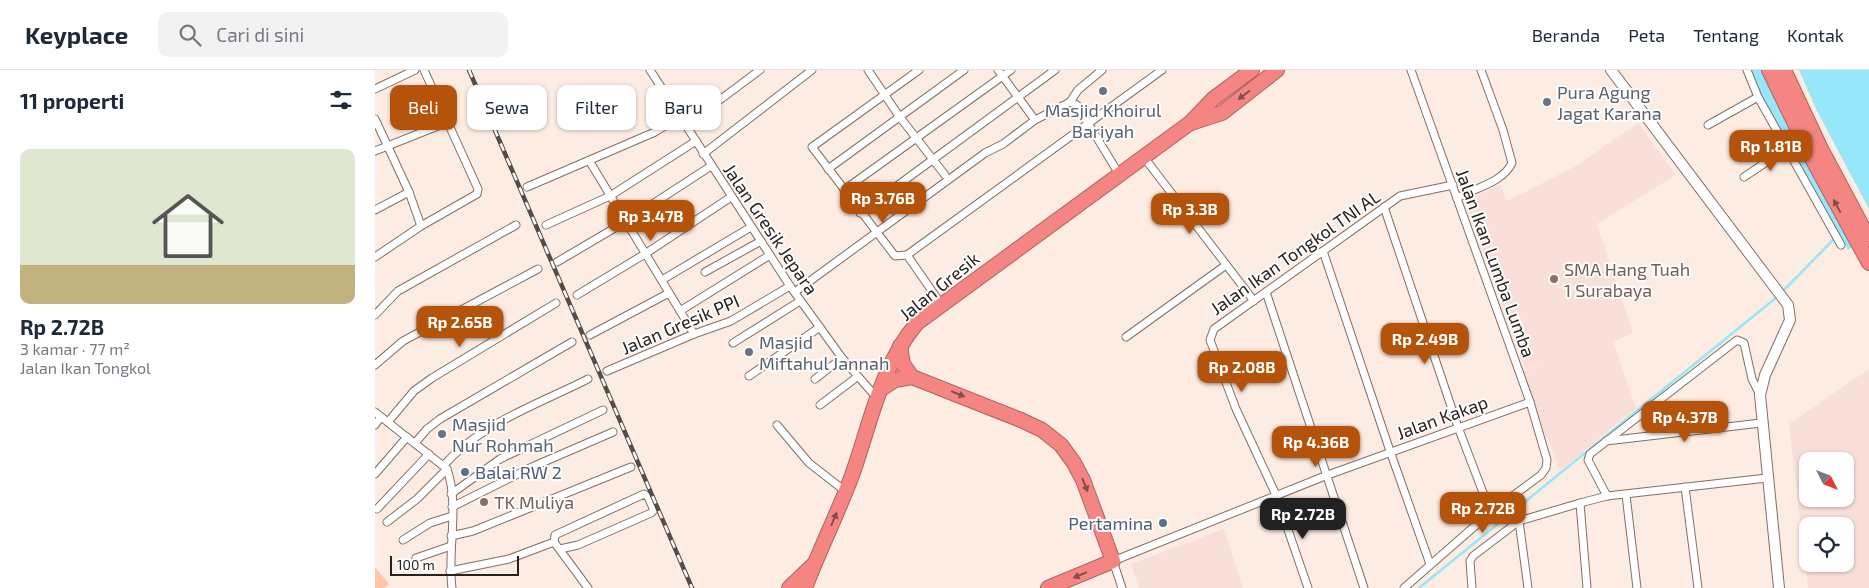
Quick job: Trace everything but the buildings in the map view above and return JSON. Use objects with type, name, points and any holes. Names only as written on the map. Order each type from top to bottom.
[{"type":"highway","name":"Jalan Gresik","points":[[805,588],[845,491],[879,394],[899,346],[917,324],[941,304],[1190,123],[1213,99],[1252,70]]},
{"type":"highway","name":"Jalan Gresik","points":[[1190,123],[1222,112],[1277,70]]},
{"type":"highway","points":[[1769,70],[1805,146],[1865,244]]},
{"type":"highway","points":[[1784,70],[1865,244],[1869,263]]},
{"type":"highway","points":[[899,346],[903,364],[912,377]]},
{"type":"highway","points":[[879,394],[895,380],[912,377],[1021,420],[1042,430],[1061,445],[1075,463],[1083,480],[1113,561],[1048,588]]},
{"type":"highway","points":[[789,588],[814,564]]},
{"type":"street","points":[[375,89],[415,70]]},
{"type":"street","points":[[425,70],[432,85]]},
{"type":"street","name":"Jalan Gresik Jepara","points":[[650,70],[660,85]]},
{"type":"street","points":[[721,99],[760,70]]},
{"type":"street","points":[[705,154],[812,70]]},
{"type":"street","points":[[868,70],[899,116],[945,175]]},
{"type":"street","points":[[919,70],[812,147],[860,213],[895,256],[907,255],[1162,70]]},
{"type":"street","points":[[828,169],[964,70]]},
{"type":"street","points":[[844,190],[918,138],[1000,73],[1011,70]]},
{"type":"street","points":[[860,213],[1055,70]]},
{"type":"street","points":[[795,292],[877,234],[985,153],[1003,144],[1035,120],[1070,102],[1078,90],[1102,70]]},
{"type":"street","name":"Jalan Ikan Lumba Lumba","points":[[1411,70],[1530,402],[1547,460],[1546,468],[1541,475],[1492,512]]},
{"type":"street","points":[[1457,198],[1475,188],[1499,180],[1512,163],[1503,130],[1481,70]]},
{"type":"street","points":[[1611,70],[1788,305],[1790,320],[1765,375],[1759,395]]},
{"type":"street","points":[[1747,70],[1758,97],[1786,149],[1839,240]]},
{"type":"street","points":[[1000,73],[1035,120]]},
{"type":"street","points":[[1708,125],[1758,97]]},
{"type":"street","points":[[1070,102],[1077,105],[1089,122],[1119,174]]},
{"type":"street","points":[[375,119],[409,192],[421,226]]},
{"type":"street","points":[[375,151],[388,144],[426,130]]},
{"type":"street","points":[[375,257],[421,226],[477,194],[478,189],[452,130]]},
{"type":"street","points":[[527,187],[590,162],[658,130]]},
{"type":"street","name":"Jalan Gresik Jepara","points":[[689,130],[731,197],[819,327],[857,377],[879,394]]},
{"type":"street","points":[[546,225],[610,196],[696,141]]},
{"type":"street","points":[[1744,177],[1786,149]]},
{"type":"street","points":[[1143,156],[1253,301]]},
{"type":"street","points":[[590,162],[694,334]]},
{"type":"street","points":[[557,262],[625,222],[711,166]]},
{"type":"street","name":"Jalan Ikan Tongkol TNI AL","points":[[1308,588],[1276,495],[1236,409],[1210,340],[1214,329],[1400,196],[1453,186]]},
{"type":"street","points":[[375,210],[409,192]]},
{"type":"street","points":[[577,295],[645,254],[731,197]]},
{"type":"street","points":[[1383,207],[1458,427],[1492,512]]},
{"type":"street","points":[[375,315],[398,291],[516,225]]},
{"type":"street","points":[[661,280],[751,227]]},
{"type":"street","points":[[705,272],[761,241]]},
{"type":"street","points":[[1323,251],[1390,451],[1431,564]]},
{"type":"street","points":[[680,311],[770,255]]},
{"type":"street","points":[[907,255],[941,304]]},
{"type":"street","points":[[1126,337],[1226,265]]},
{"type":"street","points":[[375,365],[403,342],[539,269]]},
{"type":"street","name":"Jalan Gresik PPI","points":[[607,371],[694,334],[731,321],[790,286]]},
{"type":"street","points":[[1266,292],[1325,476],[1364,588]]},
{"type":"street","points":[[589,335],[669,293]]},
{"type":"street","points":[[733,343],[801,301]]},
{"type":"street","points":[[388,422],[414,391],[432,378],[556,302]]},
{"type":"street","points":[[749,376],[819,327]]},
{"type":"street","points":[[1607,496],[1588,460],[1590,454],[1737,340],[1744,342],[1752,379],[1759,395],[1779,588]]},
{"type":"street","points":[[415,443],[427,429],[440,419],[572,342]]},
{"type":"street","points":[[815,378],[842,358]]},
{"type":"street","points":[[820,405],[857,377]]},
{"type":"street","points":[[387,522],[417,499],[446,467],[460,446],[487,430],[588,379]]},
{"type":"street","name":"Jalan Kakap","points":[[1113,561],[1390,451],[1530,402]]},
{"type":"street","points":[[451,494],[500,459],[603,410]]},
{"type":"street","points":[[375,425],[378,415],[446,467],[452,507],[451,588]]},
{"type":"street","points":[[1606,441],[1761,423]]},
{"type":"street","points":[[777,425],[809,464],[845,491]]},
{"type":"street","points":[[452,507],[532,467],[613,432]]},
{"type":"street","points":[[375,474],[407,436]]},
{"type":"street","points":[[377,508],[429,454]]},
{"type":"street","points":[[451,536],[473,531],[631,467]]},
{"type":"street","points":[[1472,588],[1470,561],[1473,556],[1518,521],[1607,496],[1767,478]]},
{"type":"street","points":[[1685,487],[1697,588]]},
{"type":"street","points":[[450,571],[509,559],[557,545],[578,545],[653,510],[648,497],[643,494],[555,535],[557,545],[588,588]]},
{"type":"street","points":[[1626,495],[1637,588]]},
{"type":"street","points":[[1580,503],[1587,588]]},
{"type":"street","points":[[1492,512],[1518,521]]},
{"type":"street","points":[[1404,588],[1492,512]]},
{"type":"street","points":[[403,540],[430,522],[452,516]]},
{"type":"street","points":[[1518,521],[1528,588]]},
{"type":"street","points":[[416,558],[451,546]]},
{"type":"street","points":[[1113,561],[1122,588]]},
{"type":"shaded area","name":"SMA Hang Tuah 1 Surabaya","points":[[1638,123],[1676,175],[1597,224],[1633,333],[1613,342],[1636,408],[1560,471],[1548,438],[1545,439],[1523,371],[1550,361],[1525,369],[1465,201],[1500,185],[1507,201],[1576,166]]},
{"type":"shaded area","points":[[1869,369],[1869,588],[1808,588],[1806,572],[1854,572],[1854,517],[1800,517],[1789,424]]},
{"type":"shaded area","points":[[1224,529],[1243,588],[1139,588],[1131,564]]},
{"type":"shaded area","points":[[375,567],[389,584],[384,588],[375,588]]},
{"type":"water","points":[[1750,70],[1869,70],[1869,234],[1848,250],[1761,100]]},
{"type":"pier","points":[[1764,70],[1799,70],[1817,111],[1869,209],[1869,237]]},
{"type":"waterway","points":[[1781,293],[1835,238]]},
{"type":"waterway","points":[[1419,588],[1777,297]]},
{"type":"railway","points":[[469,70],[692,588]]},
{"type":"place","name":"Masjid Khoirul Bariyah","points":[[1103,91]]},
{"type":"place","name":"Pura Agung Jagat Karana","points":[[1547,102]]},
{"type":"place","name":"SMA Hang Tuah 1 Surabaya","points":[[1554,279]]},
{"type":"place","name":"Masjid Miftahul Jannah","points":[[749,352]]},
{"type":"place","name":"Masjid Nur Rohmah","points":[[442,434]]},
{"type":"place","name":"Balai RW 2","points":[[465,472]]},
{"type":"place","name":"TK Muliya","points":[[484,502]]},
{"type":"place","name":"Pertamina","points":[[1163,523]]}]
